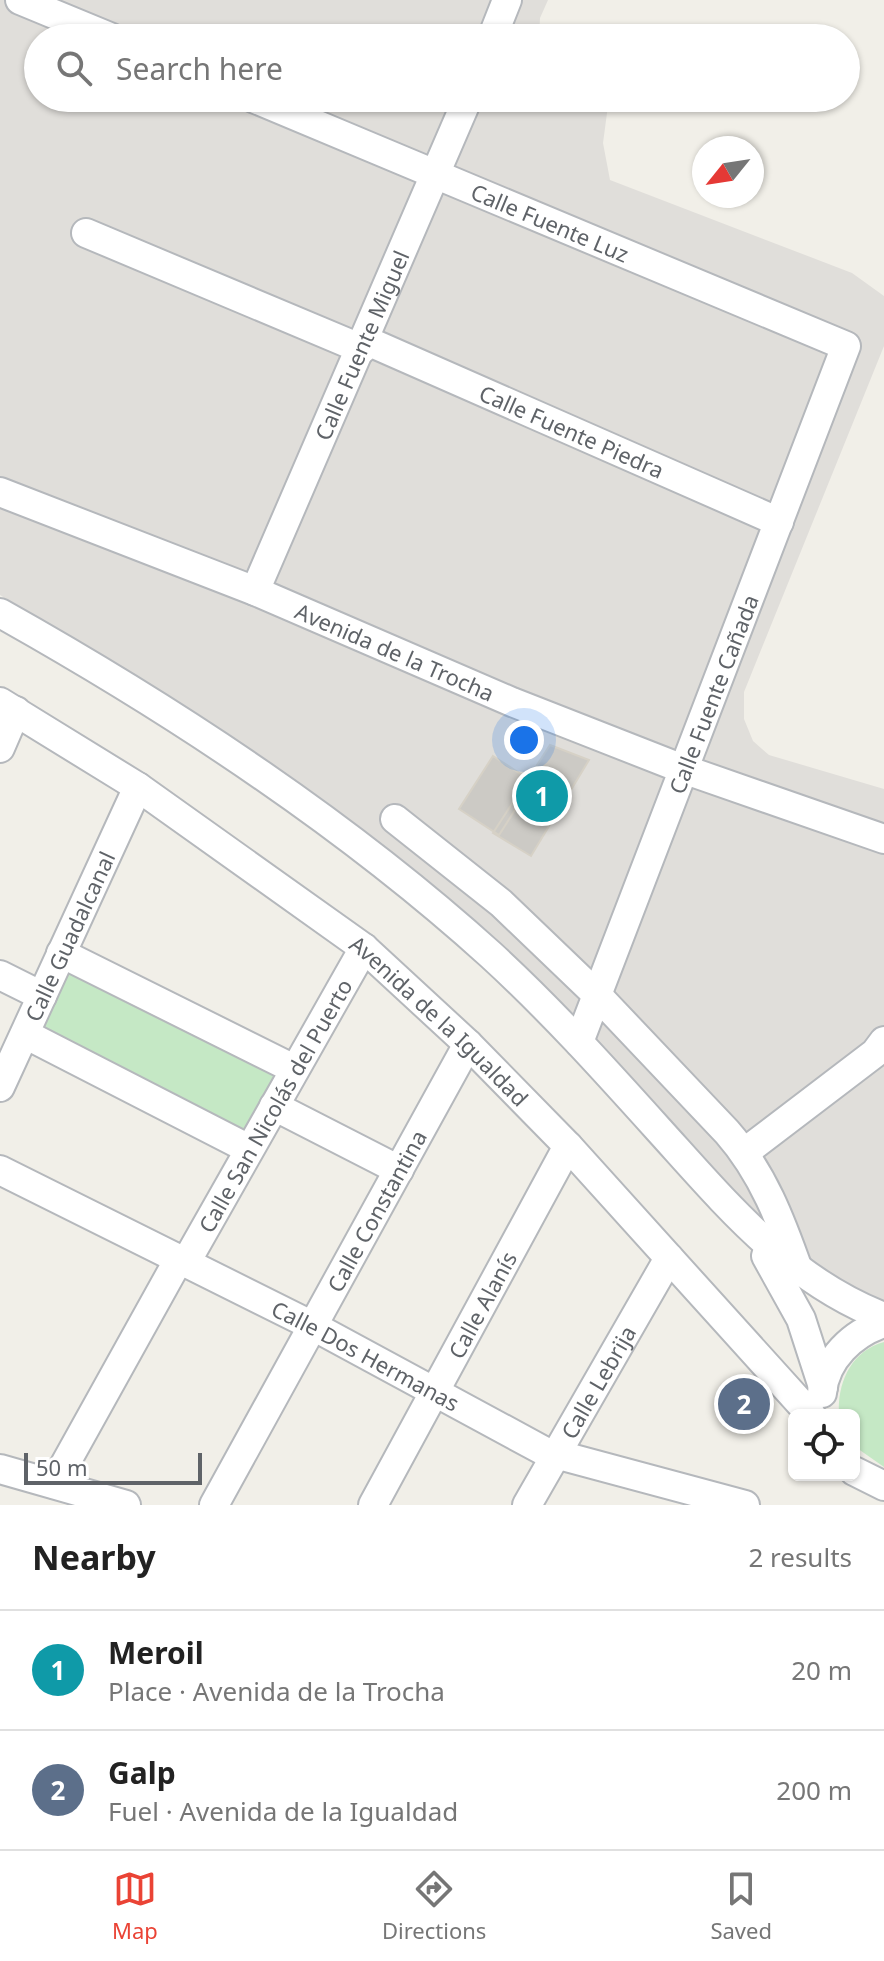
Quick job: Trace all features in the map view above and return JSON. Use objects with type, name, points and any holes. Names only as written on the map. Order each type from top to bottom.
[{"type":"street","points":[[20,0],[78,24]]},
{"type":"street","points":[[498,24],[507,0]]},
{"type":"street","name":"Calle Fuente Luz","points":[[286,112],[846,346]]},
{"type":"street","name":"Calle Fuente Miguel","points":[[255,591],[462,112]]},
{"type":"street","name":"Calle Fuente Piedra","points":[[86,233],[364,344],[779,522]]},
{"type":"street","name":"Calle Fuente Cañada","points":[[579,1042],[846,346]]},
{"type":"street","name":"Avenida de la Trocha","points":[[0,492],[255,591],[395,654],[683,769],[884,839]]},
{"type":"street","points":[[0,613],[241,761],[425,898],[502,965],[579,1042],[748,1229],[800,1273],[827,1291],[884,1320]]},
{"type":"street","points":[[0,748],[8,706]]},
{"type":"street","name":"Avenida de la Igualdad","points":[[8,706],[138,787],[364,948],[468,1044],[568,1146],[806,1409]]},
{"type":"street","name":"Calle Guadalcanal","points":[[0,1087],[138,787]]},
{"type":"street","points":[[395,819],[501,903],[597,995],[745,1152],[779,1216],[800,1273]]},
{"type":"street","points":[[425,898],[452,862]]},
{"type":"street","name":"Calle San Nicolás del Puerto","points":[[54,1484],[364,948]]},
{"type":"street","points":[[61,953],[294,1069]]},
{"type":"street","points":[[0,975],[42,996]]},
{"type":"street","points":[[25,1034],[249,1149]]},
{"type":"street","points":[[745,1152],[875,1053],[884,1041]]},
{"type":"street","name":"Calle Constantina","points":[[214,1505],[468,1044]]},
{"type":"street","points":[[274,1106],[399,1170]]},
{"type":"street","name":"Calle Alanís","points":[[373,1505],[568,1146]]},
{"type":"street","name":"Calle Dos Hermanas","points":[[0,1170],[313,1326],[554,1455],[745,1505]]},
{"type":"street","points":[[748,1229],[785,1285],[801,1319],[823,1387]]},
{"type":"street","name":"Calle Lebrija","points":[[527,1505],[669,1258]]},
{"type":"street","points":[[822,1409],[823,1387],[832,1363],[847,1343],[884,1320]]},
{"type":"street","points":[[0,1469],[126,1505]]},
{"type":"shaded area","points":[[0,0],[548,0],[540,24],[24,24],[24,112],[607,112],[603,143],[610,180],[852,273],[884,296],[884,346],[744,692],[744,719],[753,741],[769,755],[884,789],[884,1303],[869,1300],[800,1258],[483,929],[368,833],[166,699],[0,595]]},
{"type":"green space","points":[[66,963],[282,1073],[246,1139],[34,1030]]},
{"type":"green space","points":[[884,1342],[884,1467],[860,1450],[860,1409],[839,1409],[848,1370],[873,1346]]},
{"type":"building","points":[[550,745],[589,760],[531,856],[493,833]]},
{"type":"building","points":[[493,756],[533,782],[499,835],[459,809]]},
{"type":"place","name":"Meroil","points":[[542,796]]},
{"type":"place","name":"Galp","points":[[744,1404]]}]
